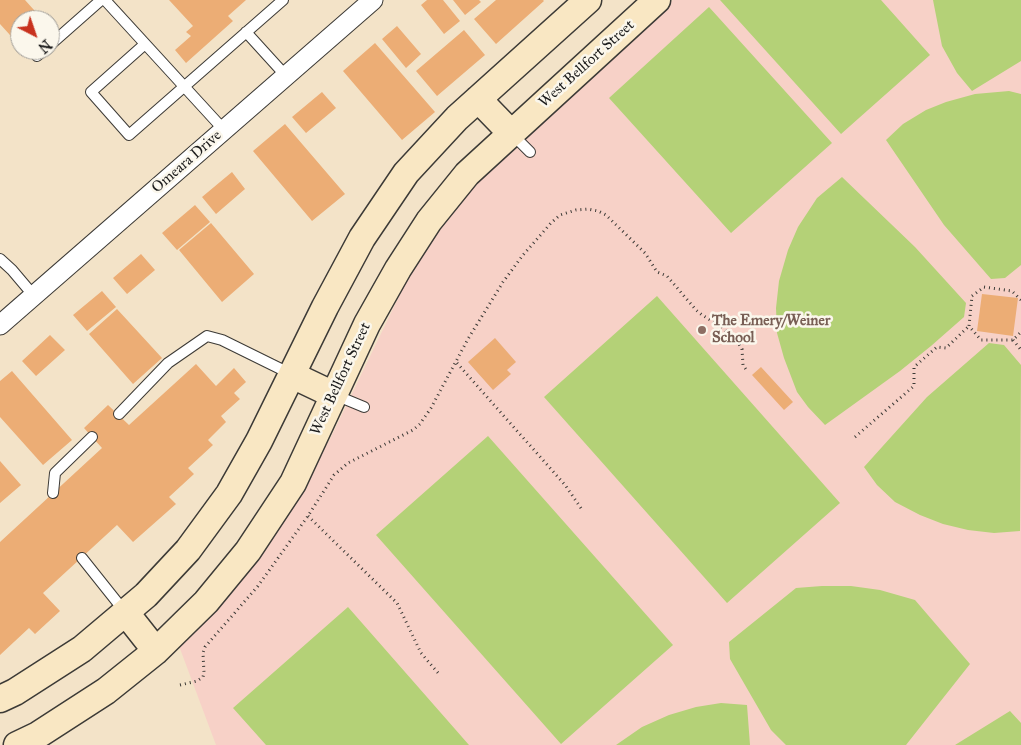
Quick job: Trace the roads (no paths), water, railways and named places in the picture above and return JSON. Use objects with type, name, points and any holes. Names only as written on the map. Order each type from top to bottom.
[{"type":"main road","points":[[0,700],[82,649],[146,595],[188,550],[229,494],[260,442],[325,307],[362,238],[406,173],[478,98],[588,0]]},
{"type":"main road","name":"West Bellfort Street","points":[[17,745],[38,735],[106,690],[156,651],[206,602],[248,551],[293,483],[371,316],[429,221],[467,174],[657,0]]},
{"type":"main road","points":[[478,98],[511,133]]},
{"type":"main road","points":[[292,375],[334,395]]},
{"type":"main road","points":[[126,613],[156,651]]},
{"type":"street","name":"Omeara Drive","points":[[1,322],[34,296],[374,0]]},
{"type":"lane","points":[[60,36],[101,0]]},
{"type":"lane","points":[[105,0],[224,130]]},
{"type":"lane","points":[[146,44],[90,92],[129,135],[283,0]]},
{"type":"lane","points":[[246,32],[286,76]]},
{"type":"lane","points":[[511,133],[530,152]]},
{"type":"lane","points":[[0,259],[34,296]]},
{"type":"lane","points":[[119,414],[168,364],[207,336],[222,340],[292,375]]},
{"type":"lane","points":[[334,395],[364,407]]},
{"type":"lane","points":[[54,493],[55,473],[92,437]]},
{"type":"lane","points":[[82,558],[126,613]]},
{"type":"place","name":"The Emery/Weiner School","points":[[702,330]]}]
